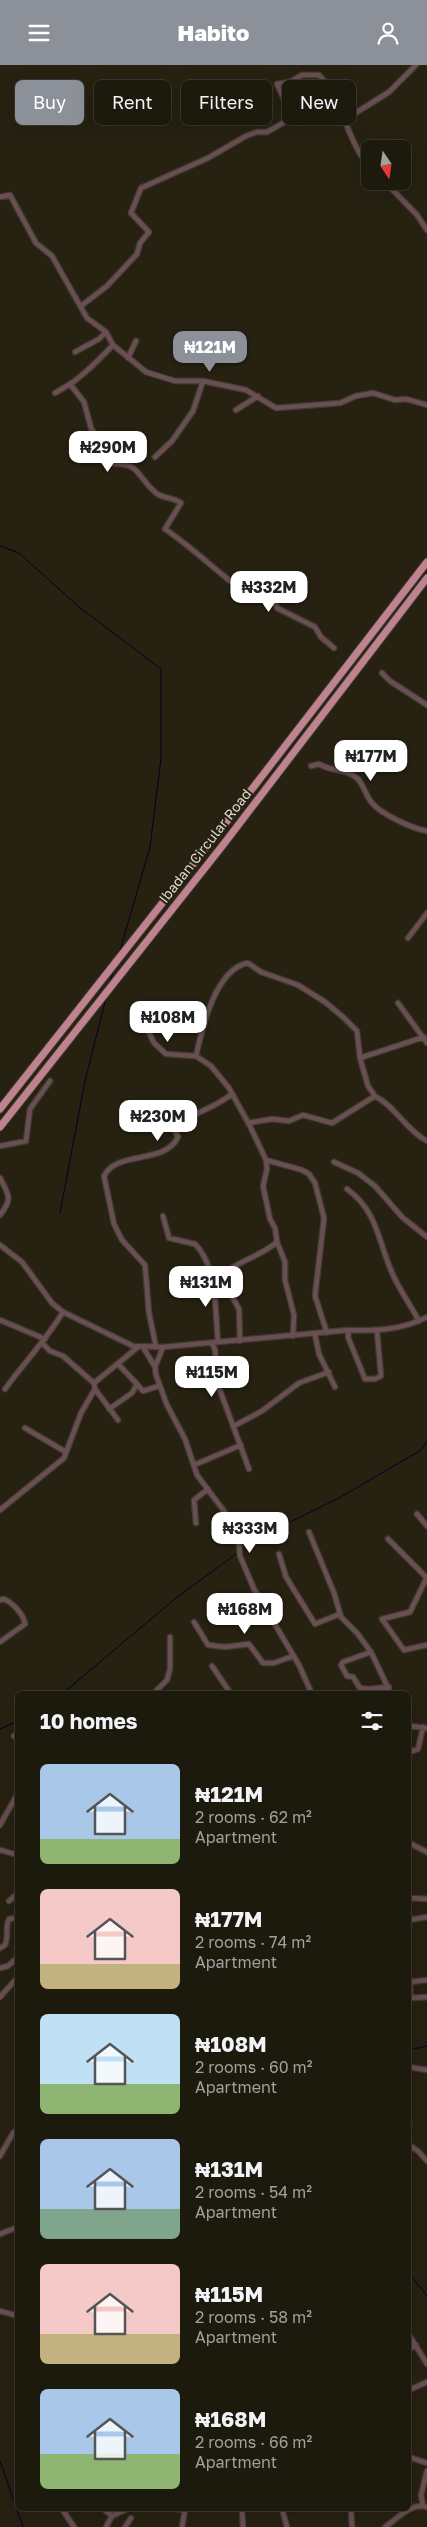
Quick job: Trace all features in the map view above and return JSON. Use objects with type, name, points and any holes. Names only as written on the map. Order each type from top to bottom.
[{"type":"highway","name":"Ibadan Circular Road","points":[[0,1109],[242,802],[427,562]]},
{"type":"highway","name":"Ibadan Circular Road","points":[[0,1127],[223,845],[427,578]]},
{"type":"street","points":[[356,113],[390,92],[416,65]]},
{"type":"street","points":[[293,80],[302,75],[319,75],[324,80]]},
{"type":"street","points":[[282,83],[277,84],[282,95]]},
{"type":"street","points":[[81,306],[108,286],[137,254],[140,243],[149,232],[131,213],[141,188],[208,158],[246,136],[257,132],[267,132],[282,124]]},
{"type":"street","points":[[348,125],[358,154],[361,157]]},
{"type":"street","points":[[393,190],[417,215],[427,230]]},
{"type":"street","points":[[0,197],[10,195],[36,243],[52,256],[87,318],[106,332],[113,345],[146,372],[176,381],[203,381],[246,390],[276,409],[340,403],[356,396],[374,393],[427,405]]},
{"type":"street","points":[[75,352],[98,339],[106,332]]},
{"type":"street","points":[[128,358],[136,341]]},
{"type":"street","points":[[55,393],[88,371],[92,364],[113,345]]},
{"type":"street","points":[[155,457],[172,441],[193,411],[203,381]]},
{"type":"street","points":[[70,384],[84,402],[91,428],[102,444],[106,463],[127,463],[137,469],[157,494],[181,503],[165,529],[200,554],[217,572],[243,591],[256,586],[272,591],[277,608],[315,627],[321,637],[334,649]]},
{"type":"street","points":[[236,410],[258,396]]},
{"type":"street","points":[[382,673],[390,681],[427,705]]},
{"type":"street","points":[[311,765],[319,764],[327,769],[343,769],[358,780],[372,804],[398,820],[427,831]]},
{"type":"street","points":[[408,938],[427,913]]},
{"type":"street","points":[[196,1056],[207,1009],[225,980],[242,965],[248,963],[261,972],[298,985],[325,1002],[343,1017],[356,1031],[360,1058],[368,1086],[375,1096],[392,1108],[409,1127],[427,1141]]},
{"type":"street","points":[[398,1003],[427,1043]]},
{"type":"street","points":[[145,1023],[154,1043],[166,1054],[196,1056],[212,1066],[232,1094],[266,1160],[267,1169],[262,1186],[270,1219],[275,1228],[276,1242],[285,1262],[285,1279],[294,1315],[293,1336]]},
{"type":"street","points":[[360,1058],[424,1037]]},
{"type":"street","points":[[0,1146],[26,1141],[30,1109],[50,1081]]},
{"type":"street","points":[[156,1347],[149,1313],[145,1265],[122,1240],[114,1224],[104,1176],[112,1167],[162,1151],[176,1142],[178,1137],[174,1128],[176,1124],[191,1115],[220,1104],[232,1094]]},
{"type":"street","points":[[248,1123],[272,1119],[289,1121],[304,1115],[332,1123],[375,1096]]},
{"type":"street","points":[[266,1160],[302,1170],[309,1174],[315,1183],[324,1218],[316,1296],[328,1333]]},
{"type":"street","points":[[334,1162],[358,1173],[375,1186],[402,1217],[427,1237]]},
{"type":"street","points":[[0,1178],[9,1199],[8,1205],[0,1215]]},
{"type":"street","points":[[347,1189],[360,1198],[371,1214],[395,1278],[419,1321]]},
{"type":"street","points":[[163,1216],[169,1238],[196,1243],[205,1257],[215,1289],[218,1343]]},
{"type":"street","points":[[240,1341],[239,1309],[225,1284],[224,1273],[257,1253],[269,1250],[276,1242]]},
{"type":"street","points":[[0,1245],[22,1262],[52,1303],[63,1313],[140,1347],[218,1343],[315,1335],[349,1330],[377,1331],[419,1321],[427,1317]]},
{"type":"street","points":[[5,1389],[44,1341],[63,1313]]},
{"type":"street","points":[[0,1320],[44,1341],[50,1351],[63,1356],[94,1383],[95,1389],[118,1420]]},
{"type":"street","points":[[349,1330],[348,1337],[365,1379],[370,1380],[381,1376],[377,1331]]},
{"type":"street","points":[[315,1335],[319,1354],[329,1372],[334,1387]]},
{"type":"street","points":[[212,1343],[215,1351],[218,1385],[249,1469]]},
{"type":"street","points":[[94,1383],[140,1347]]},
{"type":"street","points":[[140,1347],[155,1367],[159,1386],[182,1433],[197,1475],[230,1519],[239,1544],[240,1555],[254,1589],[293,1656],[309,1691]]},
{"type":"street","points":[[155,1367],[163,1347]]},
{"type":"street","points":[[118,1364],[143,1391],[159,1386]]},
{"type":"street","points":[[234,1426],[262,1411],[299,1383],[329,1372]]},
{"type":"street","points":[[109,1409],[132,1393],[137,1383]]},
{"type":"street","points":[[0,1509],[64,1457],[81,1413],[95,1389]]},
{"type":"street","points":[[25,1427],[66,1452]]},
{"type":"street","points":[[194,1465],[241,1445]]},
{"type":"street","points":[[196,1523],[193,1507],[194,1501],[208,1489]]},
{"type":"street","points":[[0,1502],[5,1506]]},
{"type":"street","points":[[417,1514],[427,1525]]},
{"type":"street","points":[[309,1532],[334,1593],[340,1614],[371,1652],[390,1691]]},
{"type":"street","points":[[388,1539],[426,1577],[410,1612],[382,1619],[404,1650],[427,1645]]},
{"type":"street","points":[[279,1553],[286,1577],[315,1624],[340,1614]]},
{"type":"street","points":[[0,1600],[4,1599],[10,1602],[21,1614],[25,1624],[0,1642]]},
{"type":"street","points":[[194,1622],[208,1645],[226,1647],[249,1644],[263,1663],[268,1664],[293,1656]]},
{"type":"street","points":[[156,1691],[167,1680],[170,1669],[170,1637]]},
{"type":"street","points":[[367,1691],[360,1688],[353,1677],[347,1675],[341,1665],[343,1662],[371,1652]]},
{"type":"street","points":[[212,1666],[229,1691]]},
{"type":"street","points":[[373,1691],[389,1687]]},
{"type":"street","points":[[411,1727],[425,1728],[418,1749],[411,1751]]},
{"type":"street","points":[[0,1825],[15,1798]]},
{"type":"street","points":[[411,1844],[427,1852]]},
{"type":"street","points":[[0,1850],[15,1854]]},
{"type":"street","points":[[9,1901],[15,1896]]},
{"type":"street","points":[[411,1898],[427,1899]]},
{"type":"street","points":[[411,1920],[427,1917]]},
{"type":"street","points":[[0,1948],[6,1945],[8,1939],[7,1924],[10,1919],[15,1918]]},
{"type":"street","points":[[0,1968],[8,1966],[15,1960]]},
{"type":"street","points":[[0,1997],[15,1980]]},
{"type":"street","points":[[411,1982],[427,1980]]},
{"type":"street","points":[[411,1998],[427,1997]]},
{"type":"street","points":[[411,2067],[427,2070]]},
{"type":"street","points":[[0,2156],[15,2132]]},
{"type":"street","points":[[411,2146],[427,2161]]},
{"type":"street","points":[[421,2154],[427,2149]]},
{"type":"street","points":[[0,2234],[15,2228]]},
{"type":"street","points":[[0,2311],[15,2315]]},
{"type":"street","points":[[411,2338],[427,2364]]},
{"type":"street","points":[[411,2348],[416,2345]]},
{"type":"street","points":[[411,2389],[427,2382]]},
{"type":"street","points":[[411,2458],[427,2463]]},
{"type":"street","points":[[411,2509],[425,2506],[421,2495],[427,2471]]},
{"type":"street","points":[[63,2511],[74,2527]]},
{"type":"street","points":[[106,2511],[112,2516]]},
{"type":"street","points":[[106,2527],[112,2516],[123,2511]]},
{"type":"street","points":[[182,2527],[185,2511]]},
{"type":"street","points":[[242,2511],[243,2527]]},
{"type":"street","points":[[283,2511],[287,2527]]},
{"type":"street","points":[[351,2511],[352,2527]]},
{"type":"street","points":[[400,2511],[403,2514]]},
{"type":"street","points":[[385,2527],[407,2511]]},
{"type":"street","points":[[125,2527],[131,2518]]},
{"type":"waterway","points":[[0,546],[19,553],[79,607],[161,669],[161,758],[150,847],[119,954]]},
{"type":"waterway","points":[[110,982],[114,969]]},
{"type":"waterway","points":[[60,1213],[85,1081],[106,998]]},
{"type":"waterway","points":[[242,1550],[258,1538],[339,1498],[421,1450],[427,1441]]},
{"type":"waterway","points":[[66,1691],[176,1598],[239,1552]]},
{"type":"waterway","points":[[0,1729],[15,1722]]},
{"type":"waterway","points":[[411,2050],[427,2046]]},
{"type":"waterway","points":[[411,2276],[427,2296]]},
{"type":"waterway","points":[[0,2461],[15,2504]]},
{"type":"waterway","points":[[17,2511],[23,2527]]}]
